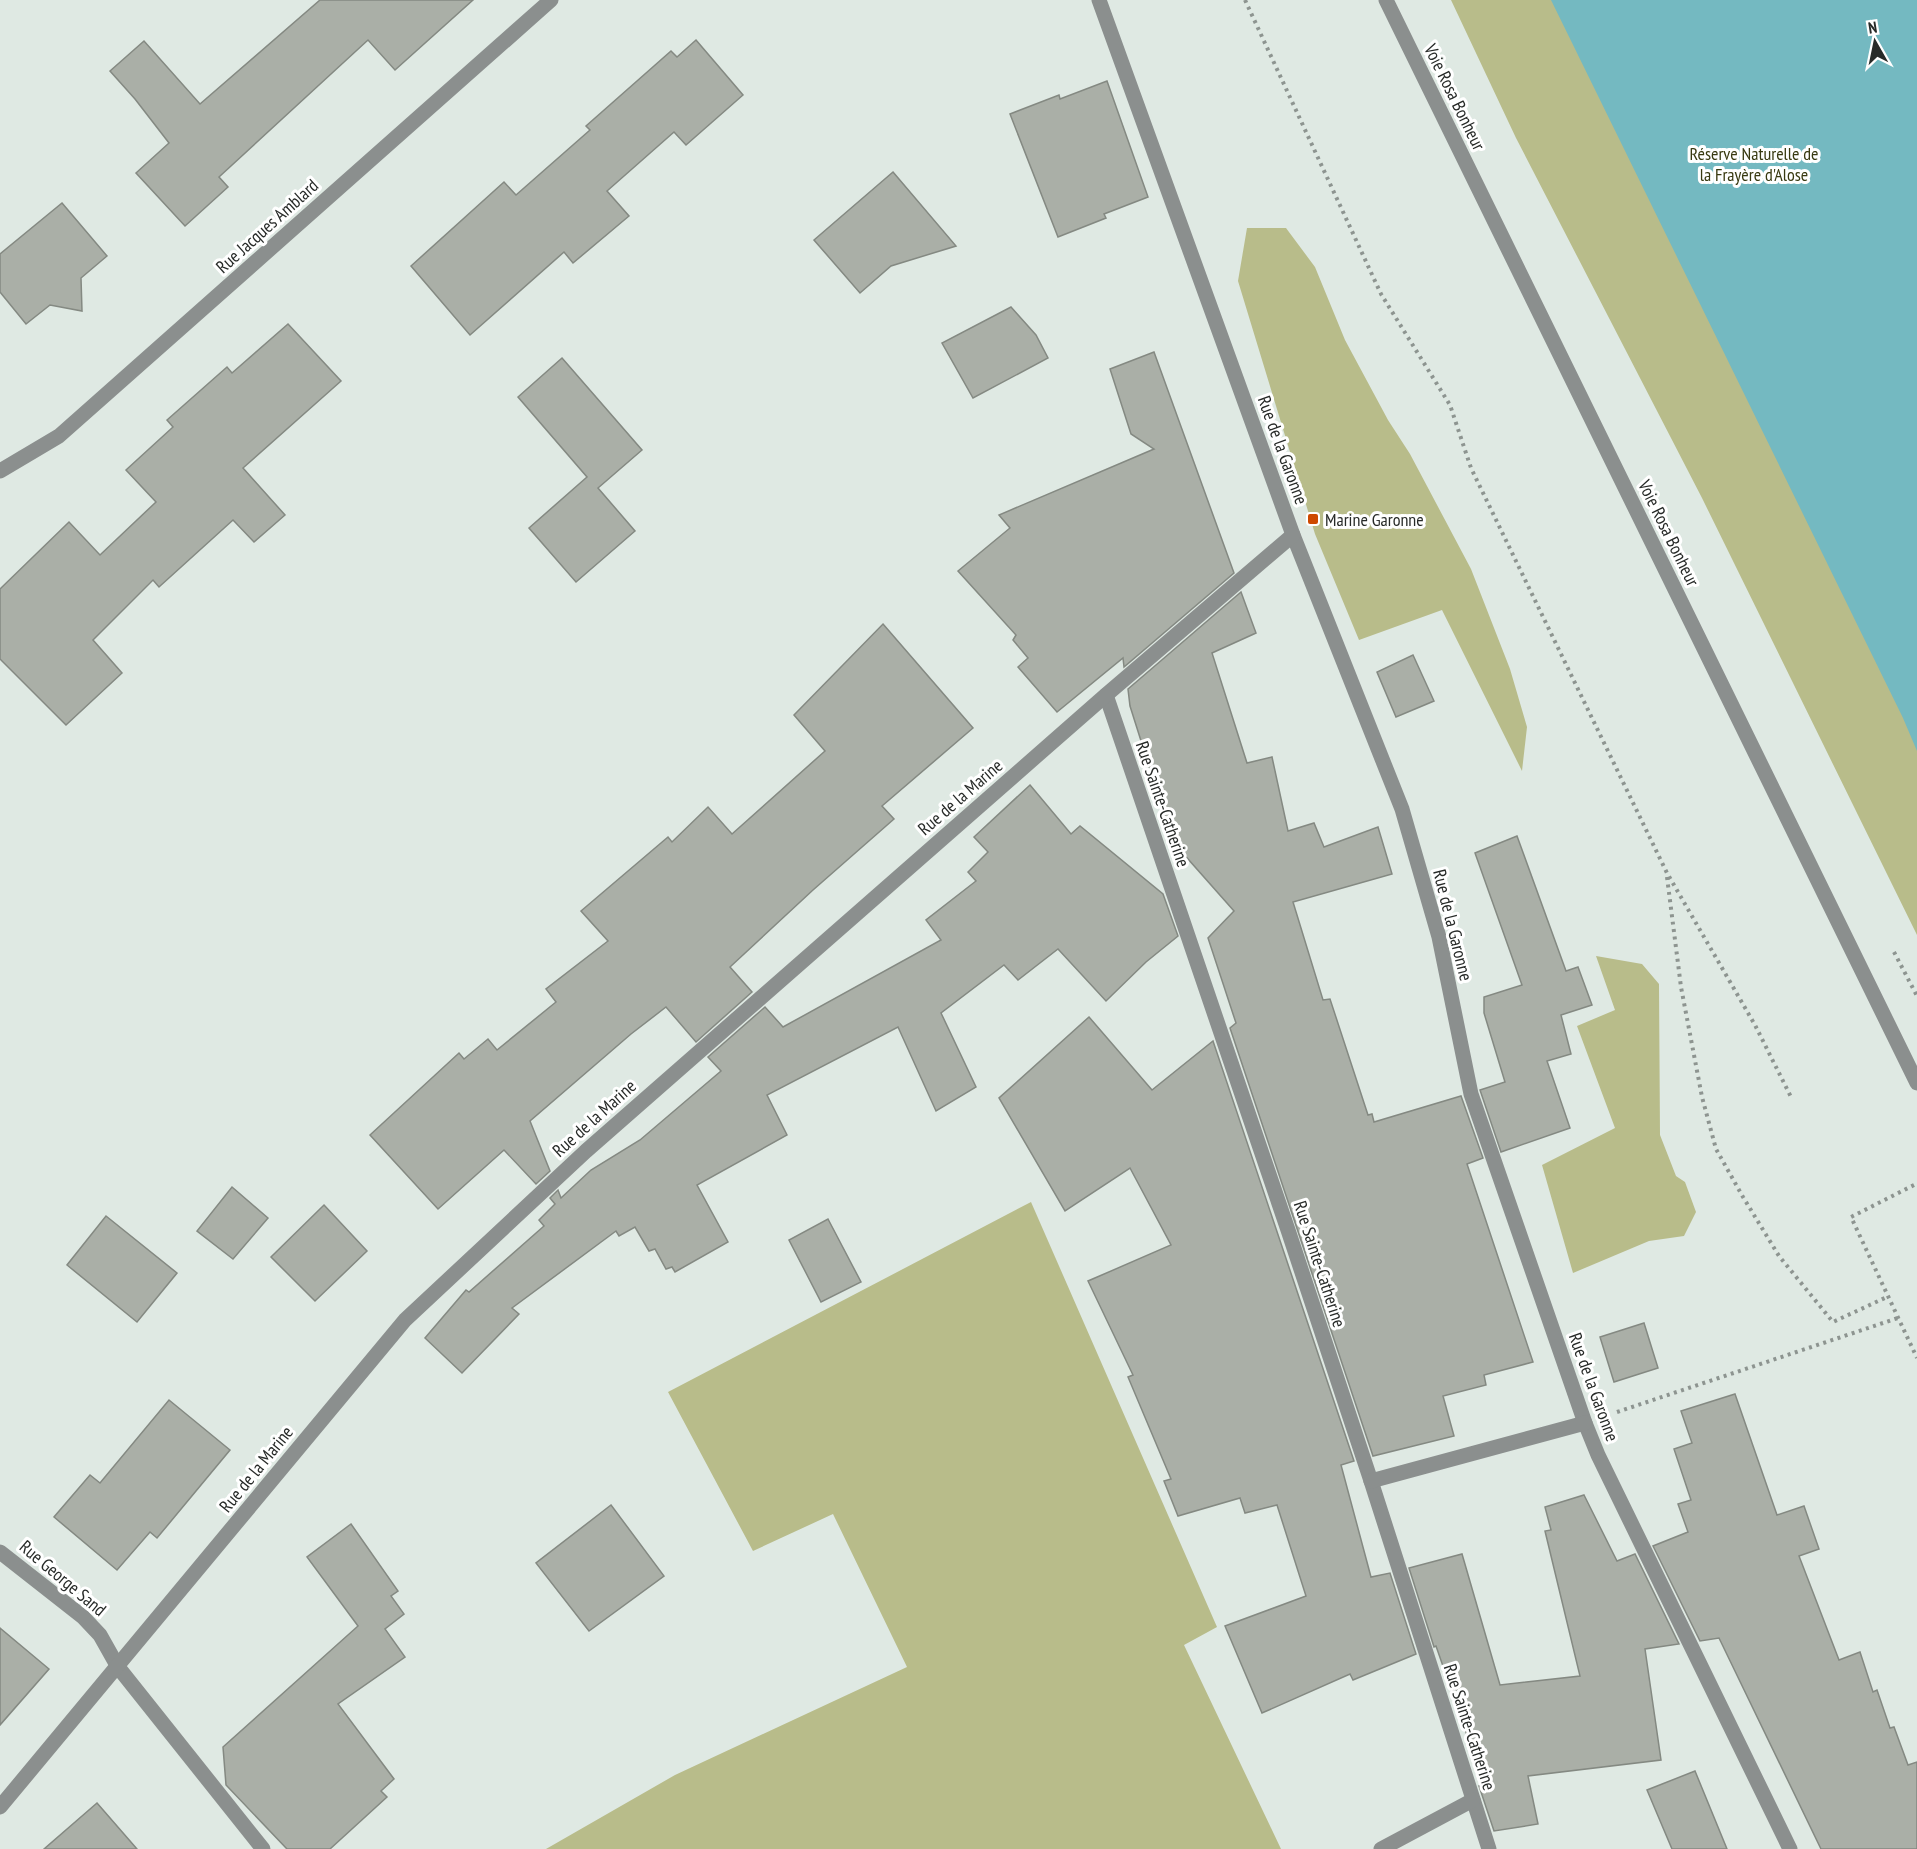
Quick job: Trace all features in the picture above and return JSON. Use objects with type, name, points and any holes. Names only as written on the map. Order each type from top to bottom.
[{"type":"street","name":"Rue Jacques Amblard","points":[[0,471],[59,436],[551,0]]},
{"type":"street","name":"Rue de la Garonne","points":[[1100,0],[1293,535],[1402,809],[1439,937],[1471,1094],[1585,1423],[1603,1466],[1790,1849]]},
{"type":"street","name":"Voie Rosa Bonheur","points":[[1386,0],[1917,1083]]},
{"type":"street","name":"Rue de la Marine","points":[[0,1807],[405,1320],[586,1151],[1106,695],[1293,535]]},
{"type":"street","name":"Rue Sainte-Catherine","points":[[1106,695],[1288,1230],[1489,1849]]},
{"type":"street","points":[[1371,1481],[1585,1423]]},
{"type":"street","name":"Rue George Sand","points":[[0,1552],[83,1617],[100,1635],[118,1667],[263,1849]]},
{"type":"street","points":[[1382,1849],[1473,1800]]},
{"type":"path","points":[[1245,0],[1381,294],[1450,405],[1471,468],[1667,873],[1755,1025],[1792,1099]]},
{"type":"path","points":[[1667,873],[1681,987],[1702,1097],[1716,1149],[1779,1256],[1833,1322],[1887,1297]]},
{"type":"path","points":[[1914,1185],[1851,1217],[1917,1358]]},
{"type":"path","points":[[1585,1423],[1898,1318]]},
{"type":"green space","name":"Réserve Naturelle de la Frayère d'Alose","points":[[1451,0],[1917,0],[1917,935],[1702,498],[1516,138]]},
{"type":"green space","points":[[1247,228],[1286,228],[1315,267],[1345,340],[1388,420],[1410,454],[1471,569],[1510,669],[1527,727],[1522,771],[1442,610],[1359,640],[1315,534],[1238,281]]},
{"type":"green space","points":[[1596,956],[1642,964],[1659,984],[1660,1135],[1676,1176],[1685,1182],[1696,1212],[1684,1236],[1649,1241],[1573,1273],[1542,1165],[1615,1128],[1577,1026],[1615,1010]]},
{"type":"green space","points":[[1031,1202],[1217,1627],[1184,1645],[1281,1849],[546,1849],[675,1775],[907,1667],[833,1514],[753,1551],[668,1392]]},
{"type":"water","name":"Réserve Naturelle de la Frayère d'Alose","points":[[1551,0],[1917,0],[1917,751],[1903,718]]},
{"type":"building","points":[[320,0],[473,0],[395,70],[368,40],[219,177],[228,187],[185,226],[136,173],[169,143],[110,71],[144,41],[200,104]]},
{"type":"building","points":[[696,40],[743,95],[686,145],[674,132],[607,191],[629,216],[573,263],[564,252],[470,335],[411,266],[504,182],[516,195],[590,130],[586,126],[671,51],[677,57]]},
{"type":"building","points":[[1107,81],[1148,197],[1104,214],[1106,218],[1058,237],[1010,114],[1059,95],[1060,99]]},
{"type":"building","points":[[893,172],[956,246],[891,266],[860,293],[814,240]]},
{"type":"building","points":[[62,203],[107,256],[81,278],[82,311],[50,305],[26,324],[0,292],[0,254]]},
{"type":"building","points":[[1011,307],[1036,335],[1048,358],[973,398],[942,343]]},
{"type":"building","points":[[288,324],[341,381],[243,468],[285,515],[254,542],[233,520],[159,587],[153,580],[93,640],[122,673],[66,725],[0,659],[0,589],[69,522],[100,555],[156,502],[126,470],[173,427],[167,420],[227,367],[232,373]]},
{"type":"building","points":[[1154,352],[1234,573],[1124,667],[1123,658],[1057,712],[1018,667],[1028,658],[1013,640],[1016,635],[958,571],[1010,528],[999,515],[1154,449],[1131,434],[1110,369]]},
{"type":"building","points":[[562,358],[642,450],[598,488],[635,531],[576,582],[529,528],[587,477],[518,397]]},
{"type":"building","points":[[1241,592],[1256,633],[1212,653],[1247,763],[1272,757],[1288,831],[1314,823],[1324,847],[1378,827],[1392,874],[1293,902],[1323,1000],[1330,999],[1368,1115],[1372,1114],[1374,1122],[1461,1096],[1483,1158],[1467,1164],[1533,1362],[1484,1375],[1486,1385],[1443,1396],[1454,1436],[1373,1456],[1230,1028],[1236,1023],[1208,938],[1234,911],[1173,842],[1130,706],[1128,689]]},
{"type":"building","points":[[883,624],[973,728],[882,806],[894,819],[730,967],[752,992],[696,1042],[666,1007],[530,1121],[550,1171],[536,1184],[504,1150],[438,1209],[370,1135],[459,1053],[464,1059],[488,1039],[497,1050],[556,1002],[546,989],[608,941],[581,911],[668,837],[672,842],[708,807],[732,834],[825,751],[794,715]]},
{"type":"building","points":[[1413,655],[1434,701],[1396,717],[1377,672]]},
{"type":"building","points":[[1030,785],[1071,834],[1080,826],[1163,894],[1178,936],[1146,962],[1106,1001],[1058,949],[1018,980],[1004,965],[941,1013],[976,1087],[936,1111],[898,1027],[767,1095],[787,1135],[697,1185],[728,1242],[675,1272],[672,1267],[666,1269],[655,1249],[649,1251],[635,1227],[619,1236],[616,1231],[512,1308],[519,1314],[462,1373],[425,1338],[466,1290],[469,1292],[544,1226],[539,1220],[555,1204],[550,1198],[558,1190],[561,1198],[591,1170],[640,1140],[721,1071],[708,1057],[765,1007],[783,1027],[941,940],[926,920],[976,881],[968,872],[988,852],[974,837]]},
{"type":"building","points":[[1517,836],[1566,971],[1578,967],[1592,1005],[1561,1015],[1571,1054],[1547,1061],[1570,1128],[1501,1152],[1480,1090],[1505,1082],[1484,1013],[1484,997],[1522,985],[1475,853]]},
{"type":"building","points":[[1089,1017],[1152,1090],[1213,1041],[1354,1461],[1341,1465],[1371,1577],[1390,1573],[1416,1654],[1353,1680],[1350,1674],[1262,1713],[1225,1626],[1306,1596],[1277,1505],[1245,1513],[1240,1498],[1178,1516],[1164,1481],[1171,1479],[1128,1377],[1133,1375],[1088,1281],[1171,1245],[1130,1168],[1065,1211],[999,1098]]},
{"type":"building","points":[[232,1187],[268,1218],[233,1259],[197,1231]]},
{"type":"building","points":[[324,1205],[367,1251],[315,1301],[271,1257]]},
{"type":"building","points":[[106,1216],[177,1273],[137,1322],[67,1265]]},
{"type":"building","points":[[828,1219],[861,1282],[821,1302],[789,1240]]},
{"type":"building","points":[[1644,1323],[1658,1368],[1614,1382],[1600,1337]]},
{"type":"building","points":[[1735,1394],[1777,1515],[1804,1506],[1819,1549],[1799,1556],[1839,1660],[1860,1652],[1873,1692],[1877,1690],[1890,1728],[1894,1727],[1908,1765],[1917,1762],[1917,1849],[1821,1849],[1719,1638],[1700,1641],[1653,1546],[1688,1532],[1678,1504],[1691,1500],[1674,1449],[1692,1443],[1681,1411]]},
{"type":"building","points":[[169,1400],[230,1450],[157,1538],[150,1532],[117,1570],[54,1517],[90,1475],[100,1483]]},
{"type":"building","points":[[1584,1495],[1617,1561],[1635,1554],[1679,1644],[1645,1649],[1661,1760],[1528,1776],[1538,1824],[1494,1831],[1479,1786],[1484,1784],[1436,1646],[1434,1647],[1409,1568],[1462,1554],[1500,1685],[1580,1676],[1545,1531],[1551,1530],[1545,1507]]},
{"type":"building","points":[[611,1505],[664,1576],[589,1631],[536,1563]]},
{"type":"building","points":[[351,1524],[398,1591],[391,1596],[404,1614],[385,1629],[405,1657],[338,1704],[394,1779],[381,1791],[387,1797],[330,1849],[287,1849],[226,1785],[223,1747],[358,1626],[307,1557]]},
{"type":"building","points":[[0,1628],[49,1669],[0,1725]]},
{"type":"building","points":[[1695,1771],[1727,1849],[1672,1849],[1647,1790]]},
{"type":"building","points":[[97,1803],[137,1849],[44,1849]]},
{"type":"place","name":"Marine Garonne","points":[[1313,519]]}]
